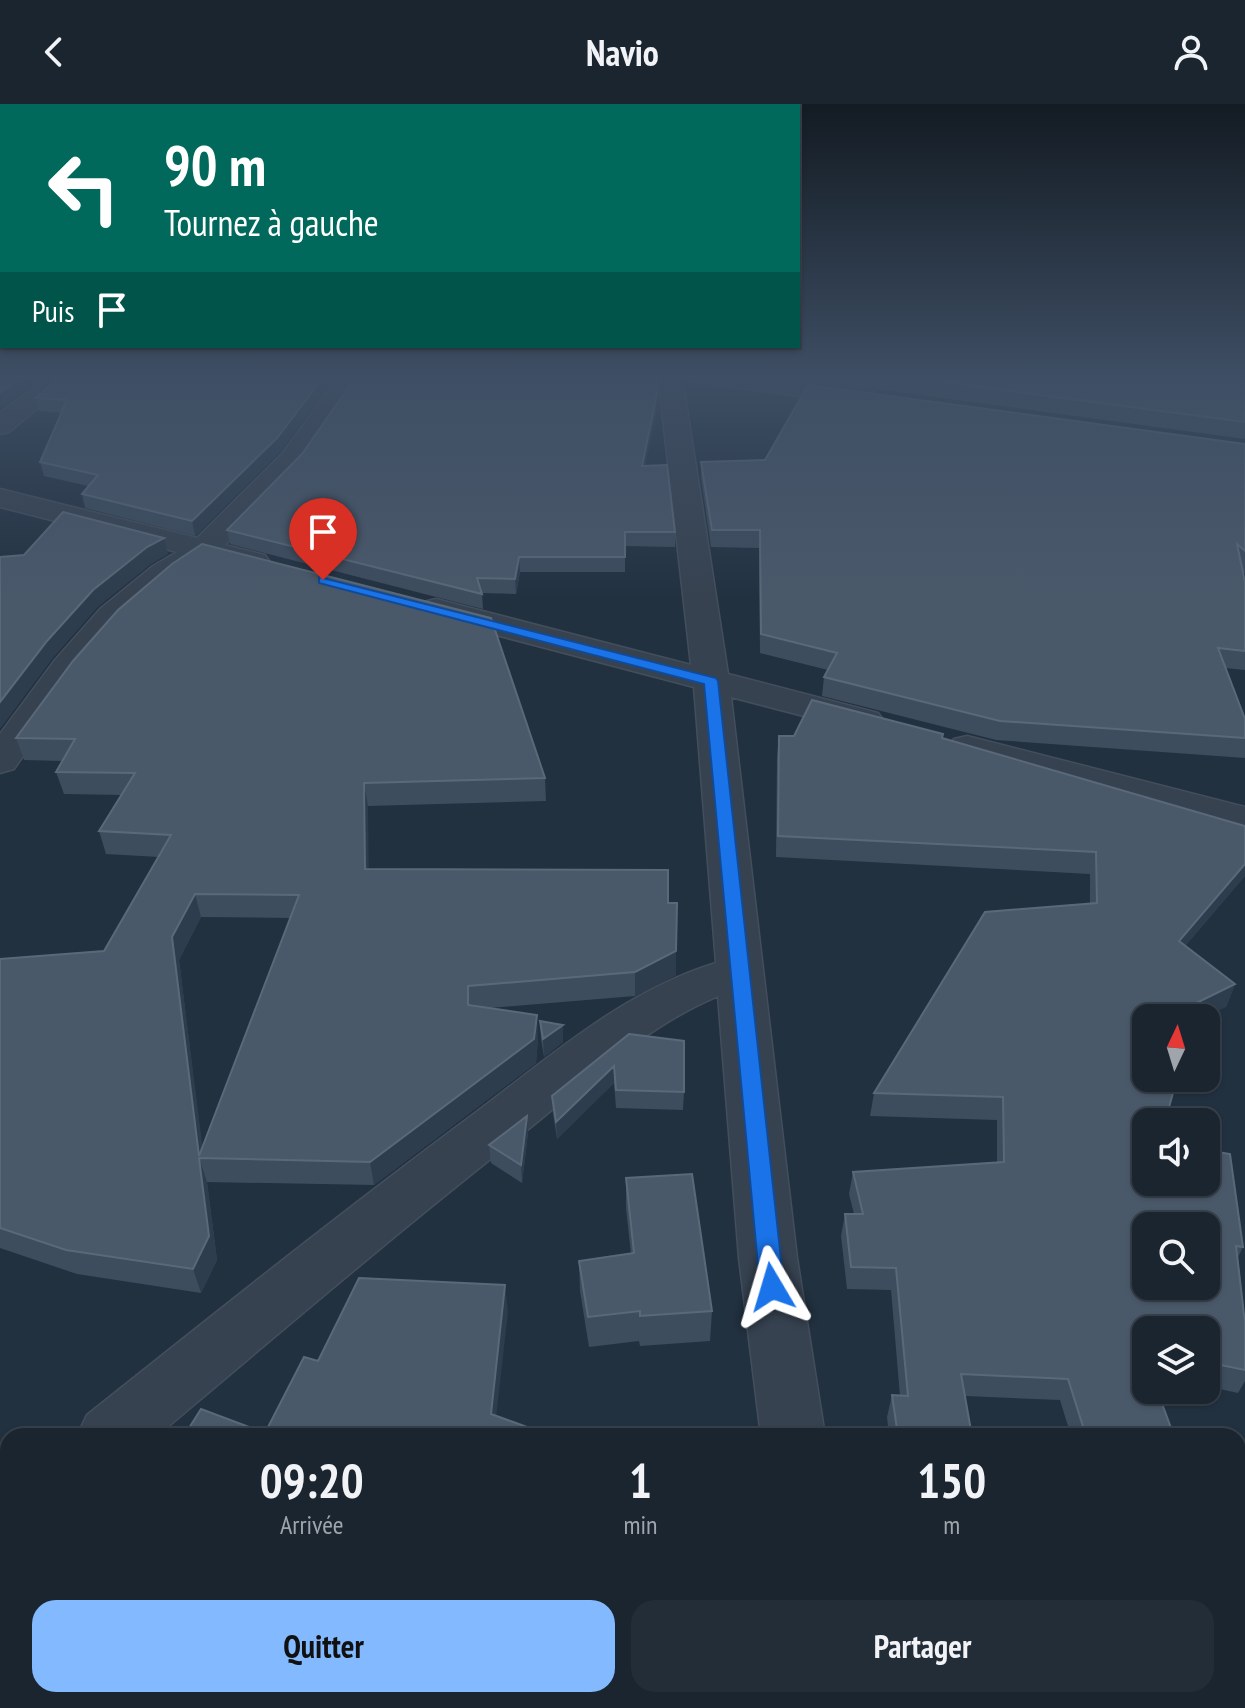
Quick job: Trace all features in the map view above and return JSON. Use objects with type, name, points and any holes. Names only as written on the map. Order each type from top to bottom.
[{"type":"street","points":[[0,761],[67,667],[112,616],[164,573],[204,549],[299,450]]},
{"type":"street","points":[[680,450],[711,681],[768,1258],[792,1428]]},
{"type":"street","points":[[0,498],[281,569]]},
{"type":"street","points":[[404,601],[894,729]]},
{"type":"street","points":[[940,740],[1245,819]]},
{"type":"street","points":[[119,1428],[378,1216],[619,1031],[655,1005],[692,986],[740,972]]},
{"type":"building","points":[[45,450],[265,450],[192,521],[82,494],[98,475],[40,462]]},
{"type":"building","points":[[305,450],[645,450],[642,466],[667,465],[675,532],[625,532],[625,557],[519,557],[515,579],[477,578],[482,594],[227,530]]},
{"type":"building","points":[[771,450],[1245,450],[1245,551],[1237,544],[1245,582],[1245,651],[1218,648],[1245,719],[1245,738],[1000,721],[824,677],[837,653],[761,634],[760,530],[712,530],[701,462],[765,460]]},
{"type":"building","points":[[63,512],[164,538],[147,547],[93,590],[47,641],[0,702],[0,557],[24,555]]},
{"type":"building","points":[[202,544],[491,618],[545,778],[364,783],[365,869],[668,870],[668,903],[677,903],[676,951],[635,972],[468,986],[468,1005],[537,1015],[534,1039],[370,1162],[199,1158],[209,1236],[193,1269],[66,1250],[0,1228],[0,959],[104,951],[171,835],[99,831],[135,773],[56,772],[75,739],[16,738],[73,661],[118,610],[172,564]],"holes":[[[195,894],[299,895],[199,1156],[172,937]]]},
{"type":"building","points":[[812,700],[943,734],[942,738],[1245,826],[1245,864],[1179,941],[1235,984],[1194,1004],[1132,1004],[1132,1092],[1173,1092],[1169,1108],[1132,1108],[1132,1196],[1220,1196],[1220,1152],[1230,1154],[1243,1247],[1236,1246],[1245,1323],[1245,1370],[1220,1365],[1220,1316],[1132,1316],[1132,1404],[1162,1404],[1171,1428],[1083,1428],[1068,1379],[961,1374],[971,1428],[897,1428],[892,1395],[908,1396],[896,1268],[851,1267],[845,1214],[863,1214],[853,1172],[1004,1162],[1003,1097],[874,1093],[985,912],[1097,903],[1096,852],[778,836],[779,736],[794,736]]},
{"type":"building","points":[[540,1021],[563,1025],[543,1039]]},
{"type":"building","points":[[629,1034],[684,1041],[684,1092],[616,1090],[614,1066],[556,1122],[552,1096]]},
{"type":"building","points":[[527,1116],[521,1165],[489,1145]]},
{"type":"building","points":[[692,1174],[712,1311],[640,1316],[640,1311],[588,1317],[579,1261],[634,1253],[626,1178]]},
{"type":"building","points":[[359,1278],[505,1285],[491,1414],[530,1428],[268,1428],[304,1357],[318,1361]]},
{"type":"building","points":[[201,1409],[252,1428],[189,1428]]},
{"type":"route","points":[[323,580],[711,681],[772,1287]]}]
